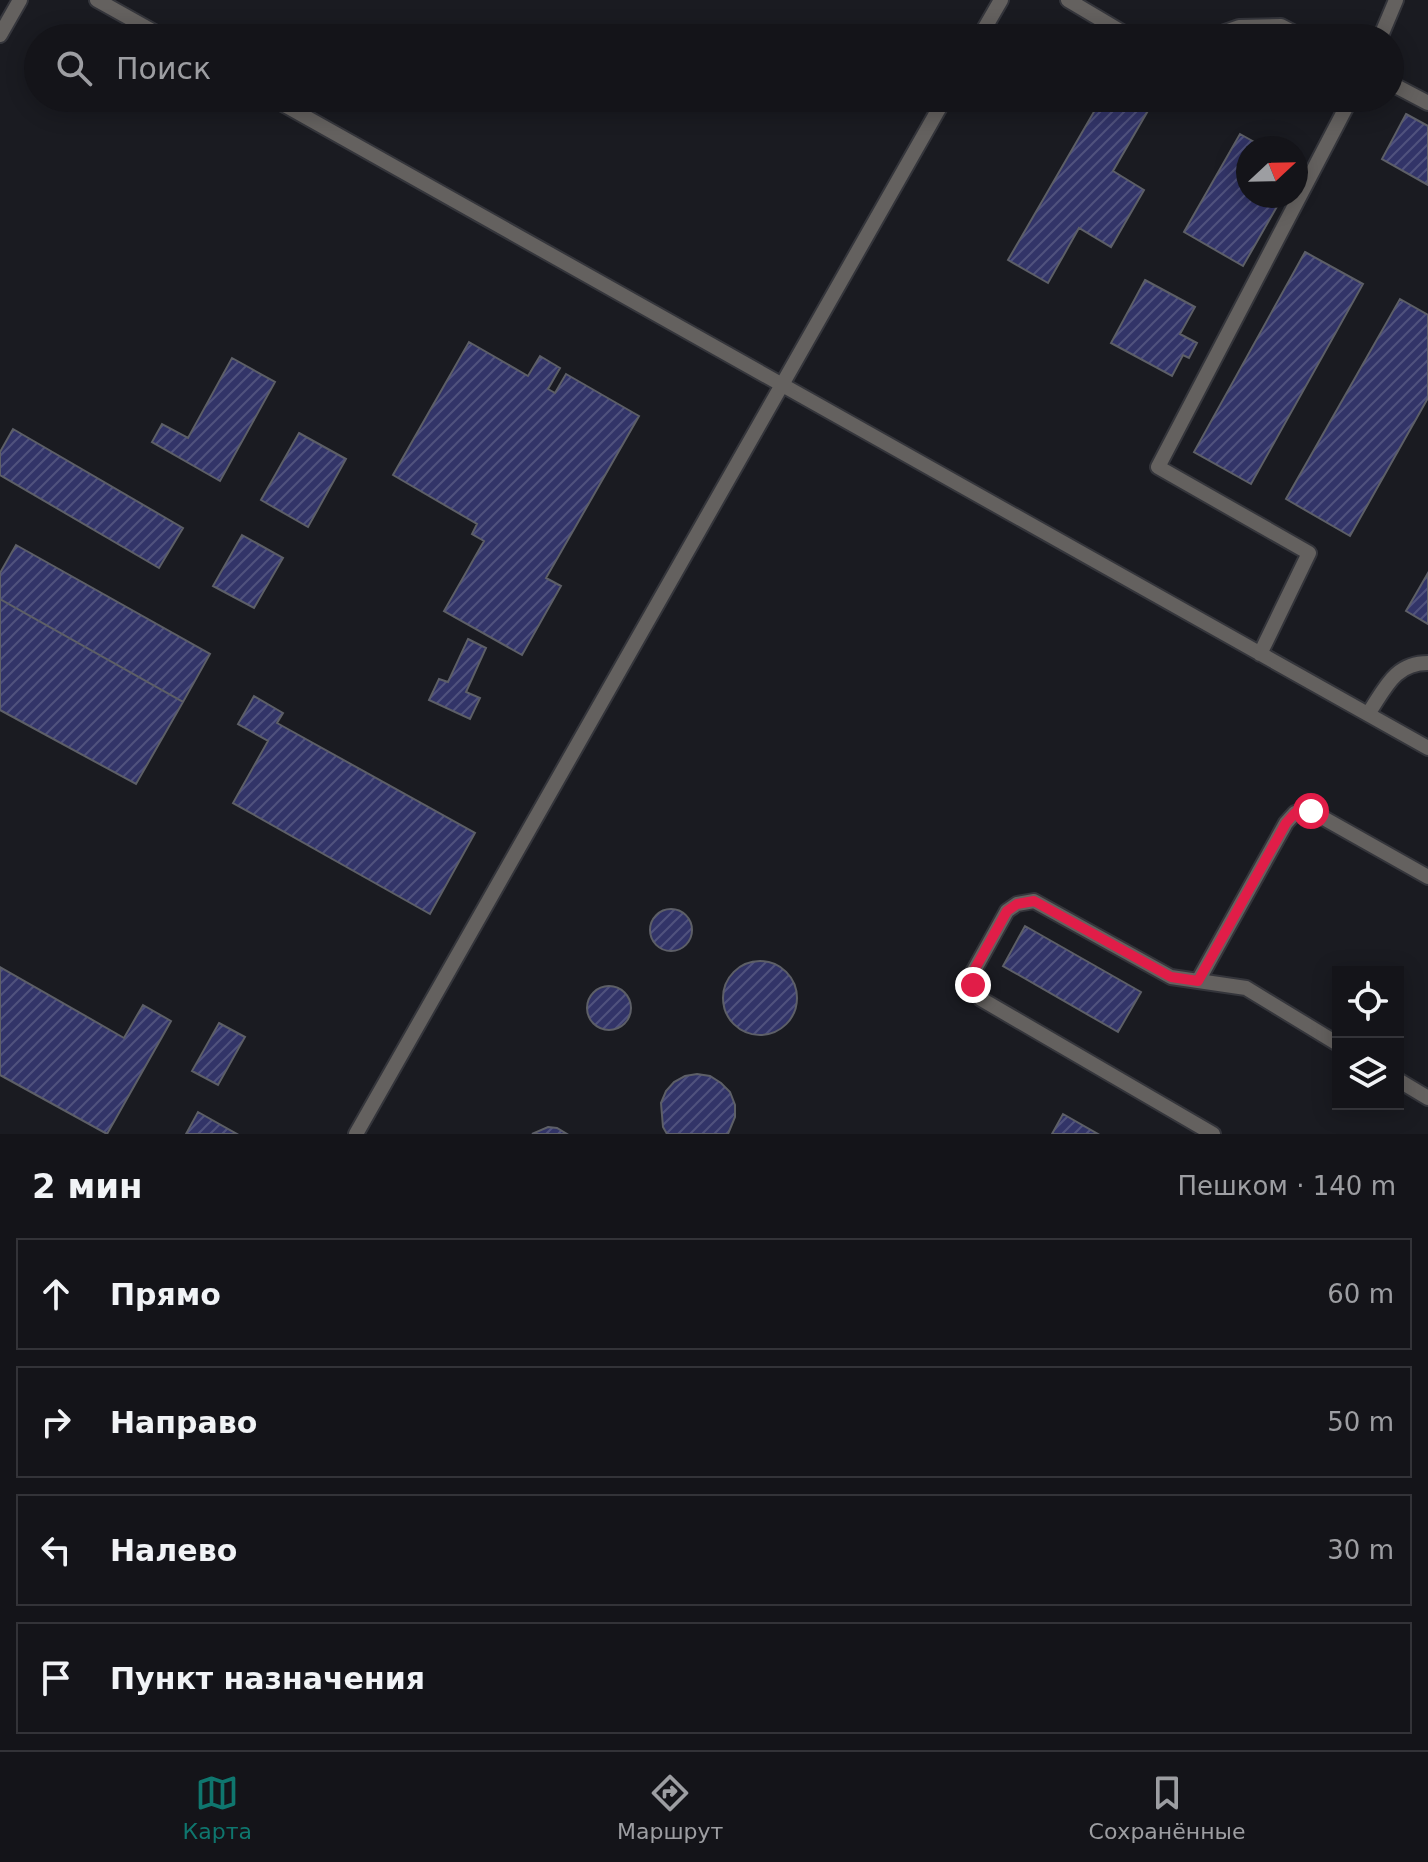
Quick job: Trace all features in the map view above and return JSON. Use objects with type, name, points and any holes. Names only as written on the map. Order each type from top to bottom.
[{"type":"lane","points":[[0,35],[20,0]]},
{"type":"lane","points":[[97,0],[140,24]]},
{"type":"lane","points":[[987,24],[1001,0]]},
{"type":"lane","points":[[1068,0],[1108,24]]},
{"type":"lane","points":[[1386,24],[1396,0]]},
{"type":"lane","points":[[1404,90],[1428,103]]},
{"type":"lane","points":[[297,112],[1428,748]]},
{"type":"lane","points":[[356,1134],[937,112]]},
{"type":"lane","points":[[1260,654],[1309,553],[1158,467],[1344,112]]},
{"type":"lane","points":[[1368,714],[1397,671],[1414,663],[1428,663]]},
{"type":"lane","points":[[1198,981],[1286,823],[1295,813],[1311,811],[1428,877]]},
{"type":"lane","points":[[1213,1134],[981,999],[973,985],[972,974],[1007,911],[1017,904],[1034,901],[1171,977],[1246,988],[1332,1040]]},
{"type":"lane","points":[[1404,1084],[1428,1098]]},
{"type":"building","points":[[1094,112],[1147,112],[1113,171],[1144,190],[1111,247],[1079,228],[1048,283],[1008,260]]},
{"type":"building","points":[[1406,114],[1428,126],[1428,185],[1382,159]]},
{"type":"building","points":[[1236,141],[1236,208],[1276,208],[1243,266],[1184,232]]},
{"type":"building","points":[[1305,252],[1363,284],[1251,484],[1194,452]]},
{"type":"building","points":[[1145,280],[1195,307],[1180,334],[1197,343],[1189,358],[1183,355],[1172,376],[1111,343]]},
{"type":"building","points":[[1400,299],[1428,315],[1428,398],[1350,536],[1286,499]]},
{"type":"building","points":[[469,342],[528,376],[540,356],[560,368],[548,389],[555,393],[566,374],[639,416],[546,578],[561,586],[522,655],[444,611],[484,541],[472,534],[477,524],[393,475]]},
{"type":"building","points":[[232,358],[275,382],[220,481],[152,442],[162,424],[188,438]]},
{"type":"building","points":[[13,429],[183,528],[159,568],[0,475],[0,452]]},
{"type":"building","points":[[299,433],[346,459],[308,527],[261,500]]},
{"type":"building","points":[[242,535],[283,558],[254,608],[213,586]]},
{"type":"building","points":[[16,545],[210,654],[183,702],[0,599],[0,573]]},
{"type":"building","points":[[1428,573],[1428,624],[1406,611]]},
{"type":"building","points":[[0,599],[183,702],[136,784],[0,710]]},
{"type":"building","points":[[468,639],[486,648],[466,692],[480,698],[470,719],[429,700],[439,679],[448,682]]},
{"type":"building","points":[[254,696],[283,713],[277,723],[475,833],[430,914],[233,803],[268,741],[238,724]]},
{"type":"building","points":[[671,909],[686,915],[692,930],[686,945],[671,951],[656,945],[650,930],[656,915]]},
{"type":"building","points":[[1025,926],[1141,992],[1118,1032],[1003,966]]},
{"type":"building","points":[[767,961],[787,971],[795,984],[795,1012],[787,1025],[774,1033],[753,1035],[733,1025],[725,1012],[723,991],[733,971],[746,963]]},
{"type":"building","points":[[0,967],[124,1038],[143,1005],[171,1021],[107,1134],[0,1075]]},
{"type":"building","points":[[609,986],[625,992],[631,1008],[625,1024],[609,1030],[593,1024],[587,1008],[593,992]]},
{"type":"building","points":[[219,1023],[245,1037],[218,1085],[192,1071]]},
{"type":"building","points":[[697,1074],[710,1076],[730,1092],[735,1117],[728,1134],[667,1134],[663,1127],[661,1103],[666,1091],[674,1082]]},
{"type":"building","points":[[198,1112],[237,1134],[186,1134]]},
{"type":"building","points":[[1063,1114],[1098,1134],[1052,1134]]},
{"type":"building","points":[[548,1127],[557,1128],[567,1134],[532,1134]]},
{"type":"route","points":[[973,985],[972,974],[1007,911],[1017,904],[1034,901],[1171,977],[1198,981],[1286,823],[1295,813],[1311,811]]}]
